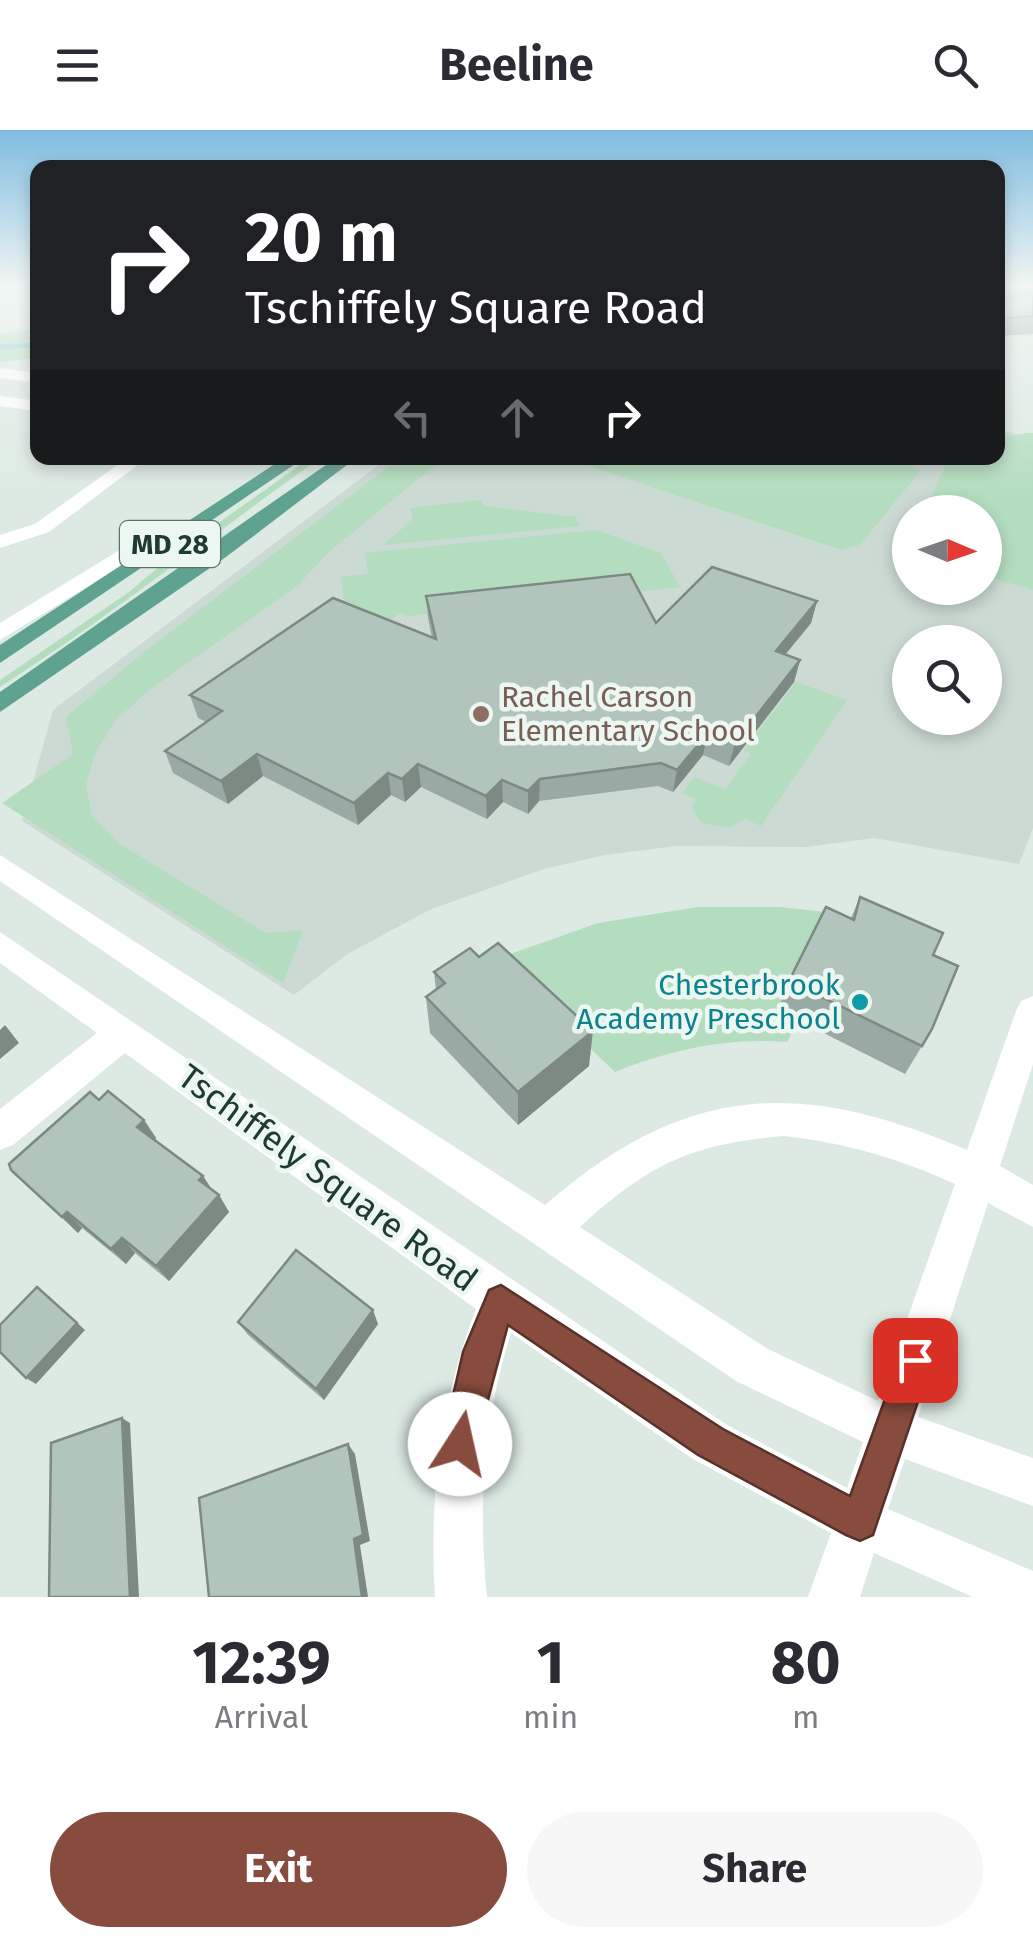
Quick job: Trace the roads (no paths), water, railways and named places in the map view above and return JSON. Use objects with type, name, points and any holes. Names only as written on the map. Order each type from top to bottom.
[{"type":"main road","name":"MD 28","points":[[0,656],[285,465]]},
{"type":"main road","name":"MD 28","points":[[0,704],[338,465]]},
{"type":"street","points":[[0,373],[30,377]]},
{"type":"street","points":[[0,401],[30,405]]},
{"type":"street","points":[[0,542],[42,528],[128,465]]},
{"type":"street","points":[[270,475],[278,465]]},
{"type":"street","points":[[315,482],[329,465]]},
{"type":"street","points":[[0,633],[148,541],[182,536]]},
{"type":"street","points":[[0,866],[752,1364],[891,1431],[1033,1482]]},
{"type":"street","name":"Tschiffely Square Road","points":[[0,944],[501,1302],[710,1442],[860,1522],[1033,1597]]},
{"type":"street","points":[[834,1597],[1033,1011]]},
{"type":"street","points":[[0,1132],[124,1032]]},
{"type":"street","points":[[548,1228],[583,1192],[618,1165],[656,1144],[738,1121],[826,1121],[871,1130],[917,1144],[978,1173],[1033,1208]]},
{"type":"street","points":[[460,1597],[456,1476],[464,1411],[480,1352],[501,1302]]},
{"type":"place","name":"Rachel Carson Elementary School","points":[[481,714]]},
{"type":"place","name":"Chesterbrook Academy Preschool","points":[[860,1002]]}]
